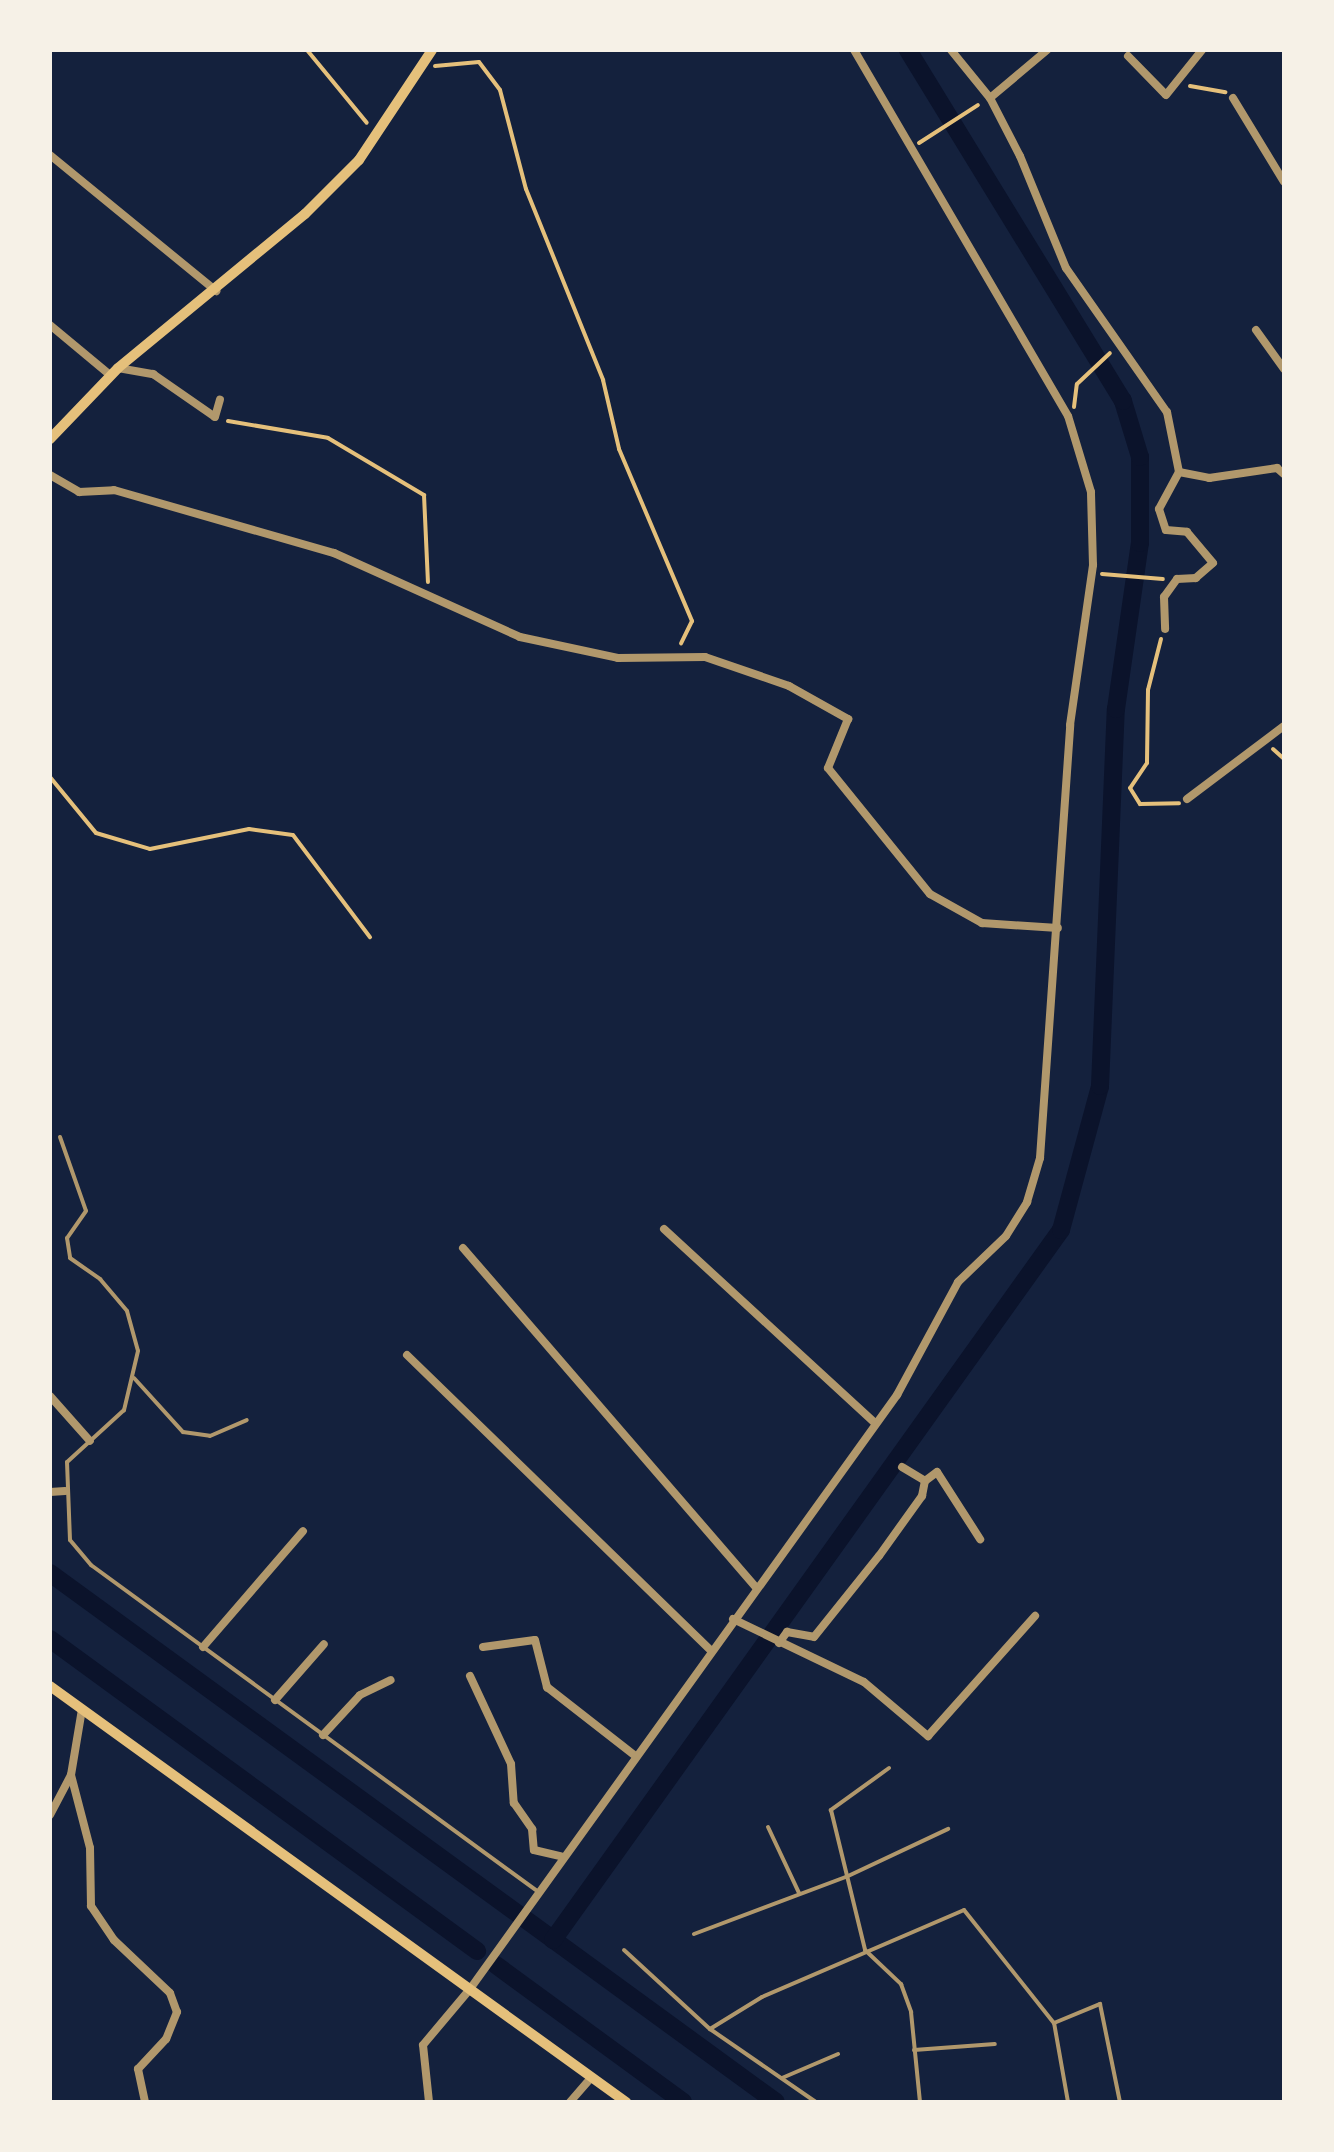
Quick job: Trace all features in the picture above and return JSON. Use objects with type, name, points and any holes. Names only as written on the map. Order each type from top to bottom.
[{"type":"main road","points":[[50,439],[114,372],[305,214],[376,134],[432,50]]},
{"type":"main road","points":[[50,1686],[626,2102]]},
{"type":"street","points":[[429,2102],[423,2045],[470,1989],[561,1856],[875,1423],[958,1282],[1006,1236],[1027,1202],[1040,1158],[1070,726],[1092,574],[1091,492],[1066,412],[854,50]]},
{"type":"street","points":[[952,50],[990,98],[1066,268],[1166,412],[1179,472],[1159,508],[1166,530],[1187,532],[1213,562],[1196,578],[1178,579],[1164,597],[1164,630]]},
{"type":"street","points":[[990,98],[1048,50]]},
{"type":"street","points":[[1128,56],[1166,95],[1202,50]]},
{"type":"street","points":[[1233,98],[1284,182]]},
{"type":"street","points":[[50,155],[216,291]]},
{"type":"street","points":[[50,325],[114,372],[154,374],[215,417],[220,400]]},
{"type":"street","points":[[1256,330],[1284,369]]},
{"type":"street","points":[[1179,472],[1209,478],[1276,468],[1284,474]]},
{"type":"street","points":[[50,475],[79,492],[114,490],[241,525],[428,592],[520,638],[618,658],[705,657],[772,680],[848,719],[828,768],[930,894],[982,923],[1058,928]]},
{"type":"street","points":[[1187,800],[1284,726]]},
{"type":"street","points":[[664,1229],[875,1423]]},
{"type":"street","points":[[462,1248],[756,1587]]},
{"type":"street","points":[[406,1355],[710,1650]]},
{"type":"street","points":[[50,1396],[90,1440]]},
{"type":"street","points":[[902,1467],[925,1481]]},
{"type":"street","points":[[771,1639],[786,1632],[814,1637],[922,1496],[925,1481],[938,1472],[980,1540]]},
{"type":"street","points":[[50,1492],[65,1491]]},
{"type":"street","points":[[204,1648],[302,1532]]},
{"type":"street","points":[[733,1619],[864,1682],[928,1736],[1035,1616]]},
{"type":"street","points":[[483,1648],[535,1640],[548,1688],[634,1755]]},
{"type":"street","points":[[275,1700],[324,1644]]},
{"type":"street","points":[[470,1676],[511,1764],[514,1803],[532,1829],[534,1850],[561,1856]]},
{"type":"street","points":[[323,1734],[360,1695],[391,1680]]},
{"type":"street","points":[[50,1815],[71,1774],[82,1709]]},
{"type":"street","points":[[71,1774],[90,1848],[91,1906],[114,1940],[170,1993],[177,2012],[166,2039],[138,2069],[146,2102]]},
{"type":"street","points":[[570,2102],[592,2077]]},
{"type":"lane","points":[[60,1137],[86,1211],[66,1238],[70,1258],[100,1279],[127,1311],[138,1351],[124,1410],[67,1462],[65,1491],[70,1540],[91,1566],[537,1890]]},
{"type":"lane","points":[[134,1378],[183,1432],[210,1436],[247,1420]]},
{"type":"lane","points":[[890,1768],[831,1810],[865,1950],[902,1984],[920,2102]]},
{"type":"lane","points":[[768,1827],[799,1892]]},
{"type":"lane","points":[[694,1934],[846,1877],[948,1828]]},
{"type":"lane","points":[[710,2029],[865,1950],[964,1910],[1054,2023],[1068,2102]]},
{"type":"lane","points":[[624,1950],[710,2029],[816,2102]]},
{"type":"lane","points":[[1054,2023],[1100,2004],[1120,2102]]},
{"type":"lane","points":[[914,2050],[995,2044]]},
{"type":"lane","points":[[782,2078],[838,2054]]},
{"type":"path","points":[[307,50],[376,134]]},
{"type":"path","points":[[422,66],[479,62],[500,90],[526,189],[596,362],[619,449],[692,621],[675,658]]},
{"type":"path","points":[[1181,74],[1196,89],[1233,98]]},
{"type":"path","points":[[912,150],[990,98]]},
{"type":"path","points":[[1066,412],[1080,397],[1077,384],[1100,361]]},
{"type":"path","points":[[215,417],[328,438],[424,495],[428,592]]},
{"type":"path","points":[[1092,574],[1178,579]]},
{"type":"path","points":[[1164,630],[1150,677],[1147,763],[1130,788],[1140,804],[1169,808],[1187,800]]},
{"type":"path","points":[[50,778],[96,833],[150,849],[248,829],[293,835],[370,937]]},
{"type":"waterway","points":[[553,1940],[1061,1230],[1100,1086],[1116,709],[1140,543],[1140,457],[1123,401],[908,50]]},
{"type":"waterway","points":[[50,1573],[776,2102]]},
{"type":"waterway","points":[[50,1639],[477,1951]]},
{"type":"waterway","points":[[496,1965],[683,2102]]}]
